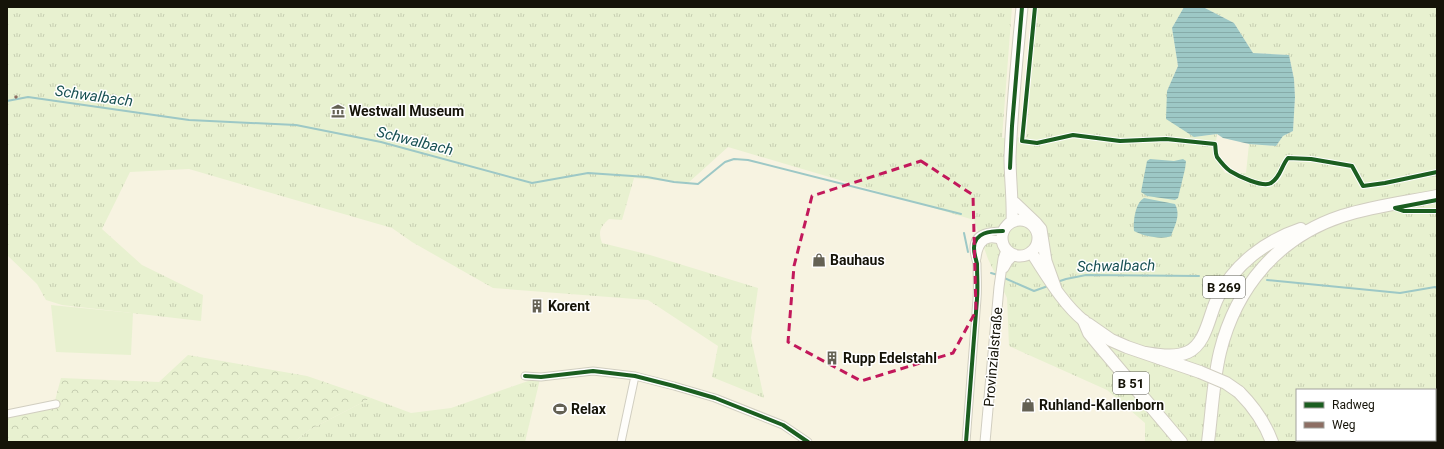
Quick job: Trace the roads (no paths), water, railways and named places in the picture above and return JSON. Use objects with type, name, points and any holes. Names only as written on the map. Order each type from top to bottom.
[{"type":"highway","name":"B 269","points":[[1146,353],[1169,356],[1179,355],[1196,347],[1202,338],[1218,298],[1231,276],[1240,266],[1262,248],[1276,240],[1307,227],[1322,224],[1355,212],[1437,196]]},
{"type":"highway","name":"B 269","points":[[1208,442],[1220,353],[1228,326],[1237,304],[1253,279],[1275,255],[1294,240],[1322,224]]},
{"type":"highway","name":"B 51","points":[[1084,321],[1094,330],[1110,340],[1200,372],[1226,383],[1238,392],[1260,416],[1269,432],[1272,442]]},
{"type":"highway","name":"B 51","points":[[1084,321],[1089,333],[1181,442]]},
{"type":"main road","points":[[1017,221],[1017,211],[1010,183],[1010,156],[1022,7]]},
{"type":"main road","name":"B 51","points":[[1014,201],[1041,229],[1050,277]]},
{"type":"main road","points":[[1017,221],[1033,226],[1036,230],[1037,242],[1035,248],[1026,255],[1007,244],[1005,227],[1017,221]]},
{"type":"main road","name":"Provinzialstraße","points":[[985,442],[999,287],[1007,244]]},
{"type":"main road","name":"B 51","points":[[1031,252],[1050,277],[1058,291],[1084,321]]},
{"type":"street","points":[[966,442],[977,299],[976,260],[974,246],[978,238],[988,232],[1007,244]]},
{"type":"street","points":[[525,376],[541,377],[593,371],[635,376],[715,398],[783,424],[808,442]]},
{"type":"street","points":[[621,442],[635,376]]},
{"type":"street","points":[[7,414],[56,404]]},
{"type":"water","points":[[1184,7],[1203,7],[1234,23],[1253,53],[1289,55],[1294,79],[1295,97],[1293,131],[1283,136],[1276,146],[1249,144],[1223,138],[1217,134],[1194,137],[1166,119],[1167,91],[1178,66],[1172,28]]},
{"type":"water","points":[[1150,159],[1174,161],[1183,159],[1186,161],[1178,198],[1175,200],[1147,196],[1141,192],[1147,161]]},
{"type":"water","points":[[1144,198],[1175,204],[1177,208],[1176,224],[1171,236],[1163,238],[1152,237],[1134,231],[1134,218],[1138,204]]},
{"type":"waterway","name":"Schwalbach","points":[[7,101],[28,97],[189,120],[296,125],[381,142],[532,183],[588,173],[647,177],[674,182],[698,184],[725,162],[734,159],[748,160],[961,214]]},
{"type":"waterway","points":[[964,233],[968,252]]},
{"type":"waterway","name":"Schwalbach","points":[[991,273],[998,275]]},
{"type":"waterway","name":"Schwalbach","points":[[1057,282],[1086,275],[1199,276]]},
{"type":"waterway","name":"Schwalbach","points":[[1002,277],[1034,291],[1048,286]]},
{"type":"waterway","name":"Schwalbach","points":[[1267,280],[1400,293],[1435,287],[1437,288]]},
{"type":"place","name":"Westwall Museum","points":[[338,111]]},
{"type":"place","name":"Bauhaus","points":[[819,260]]},
{"type":"place","name":"Korent","points":[[537,306]]},
{"type":"place","name":"Rupp Edelstahl","points":[[832,358]]},
{"type":"place","name":"Ruhland-Kallenborn","points":[[1028,405]]},
{"type":"place","name":"Relax","points":[[560,409]]}]
